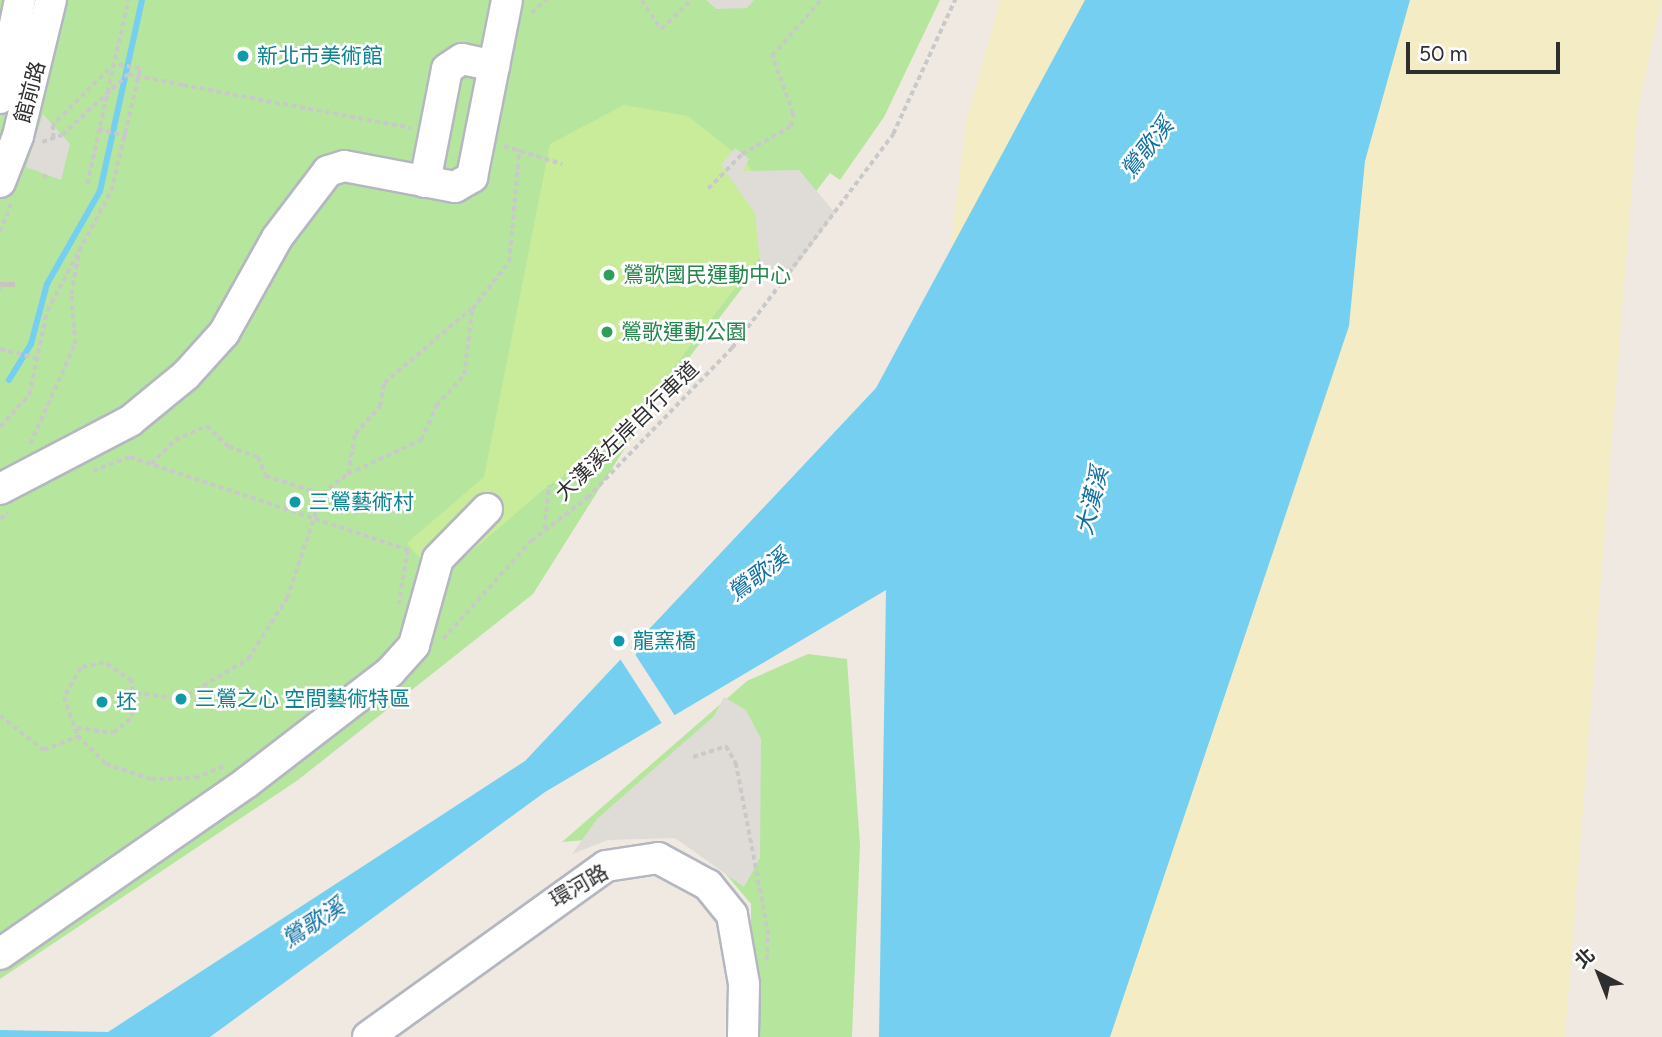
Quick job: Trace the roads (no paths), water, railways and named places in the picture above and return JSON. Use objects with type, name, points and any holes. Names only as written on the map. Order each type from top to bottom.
[{"type":"street","name":"館前路","points":[[0,98],[20,0]]},
{"type":"street","name":"館前路","points":[[0,182],[18,136],[51,0]]},
{"type":"street","points":[[11,497],[130,421],[186,375],[224,333],[277,238],[328,171],[344,166],[455,187],[472,177],[507,0]]},
{"type":"street","points":[[425,181],[447,69],[462,60],[494,66]]},
{"type":"street","points":[[0,954],[246,783],[390,672],[414,645],[438,559],[487,509]]},
{"type":"street","name":"環河路","points":[[368,1037],[606,866],[658,859],[708,885],[732,915],[744,984],[743,1037]]},
{"type":"water","points":[[1085,0],[1410,0],[1365,161],[1349,326],[1110,1037],[879,1037],[886,590],[545,792],[210,1037],[0,1037],[0,1030],[108,1032],[525,761],[876,388]]},
{"type":"waterway","points":[[9,380],[31,344],[47,284],[100,191],[142,0]]},
{"type":"tunnel","points":[[0,282],[0,287]]},
{"type":"place","name":"新北市美術館","points":[[243,56]]},
{"type":"place","name":"鶯歌國民運動中心","points":[[609,275]]},
{"type":"place","name":"鶯歌運動公園","points":[[607,332]]},
{"type":"place","name":"三鶯藝術村","points":[[295,502]]},
{"type":"place","name":"龍窯橋","points":[[619,641]]},
{"type":"place","name":"三鶯之心 空間藝術特區","points":[[181,699]]},
{"type":"place","name":"坯","points":[[102,702]]},
{"type":"water label","name":"鶯歌溪","points":[[1147,148]]},
{"type":"water label","name":"大漢溪","points":[[1092,501]]},
{"type":"water label","name":"鶯歌溪","points":[[758,575]]},
{"type":"water label","name":"鶯歌溪","points":[[313,923]]}]
